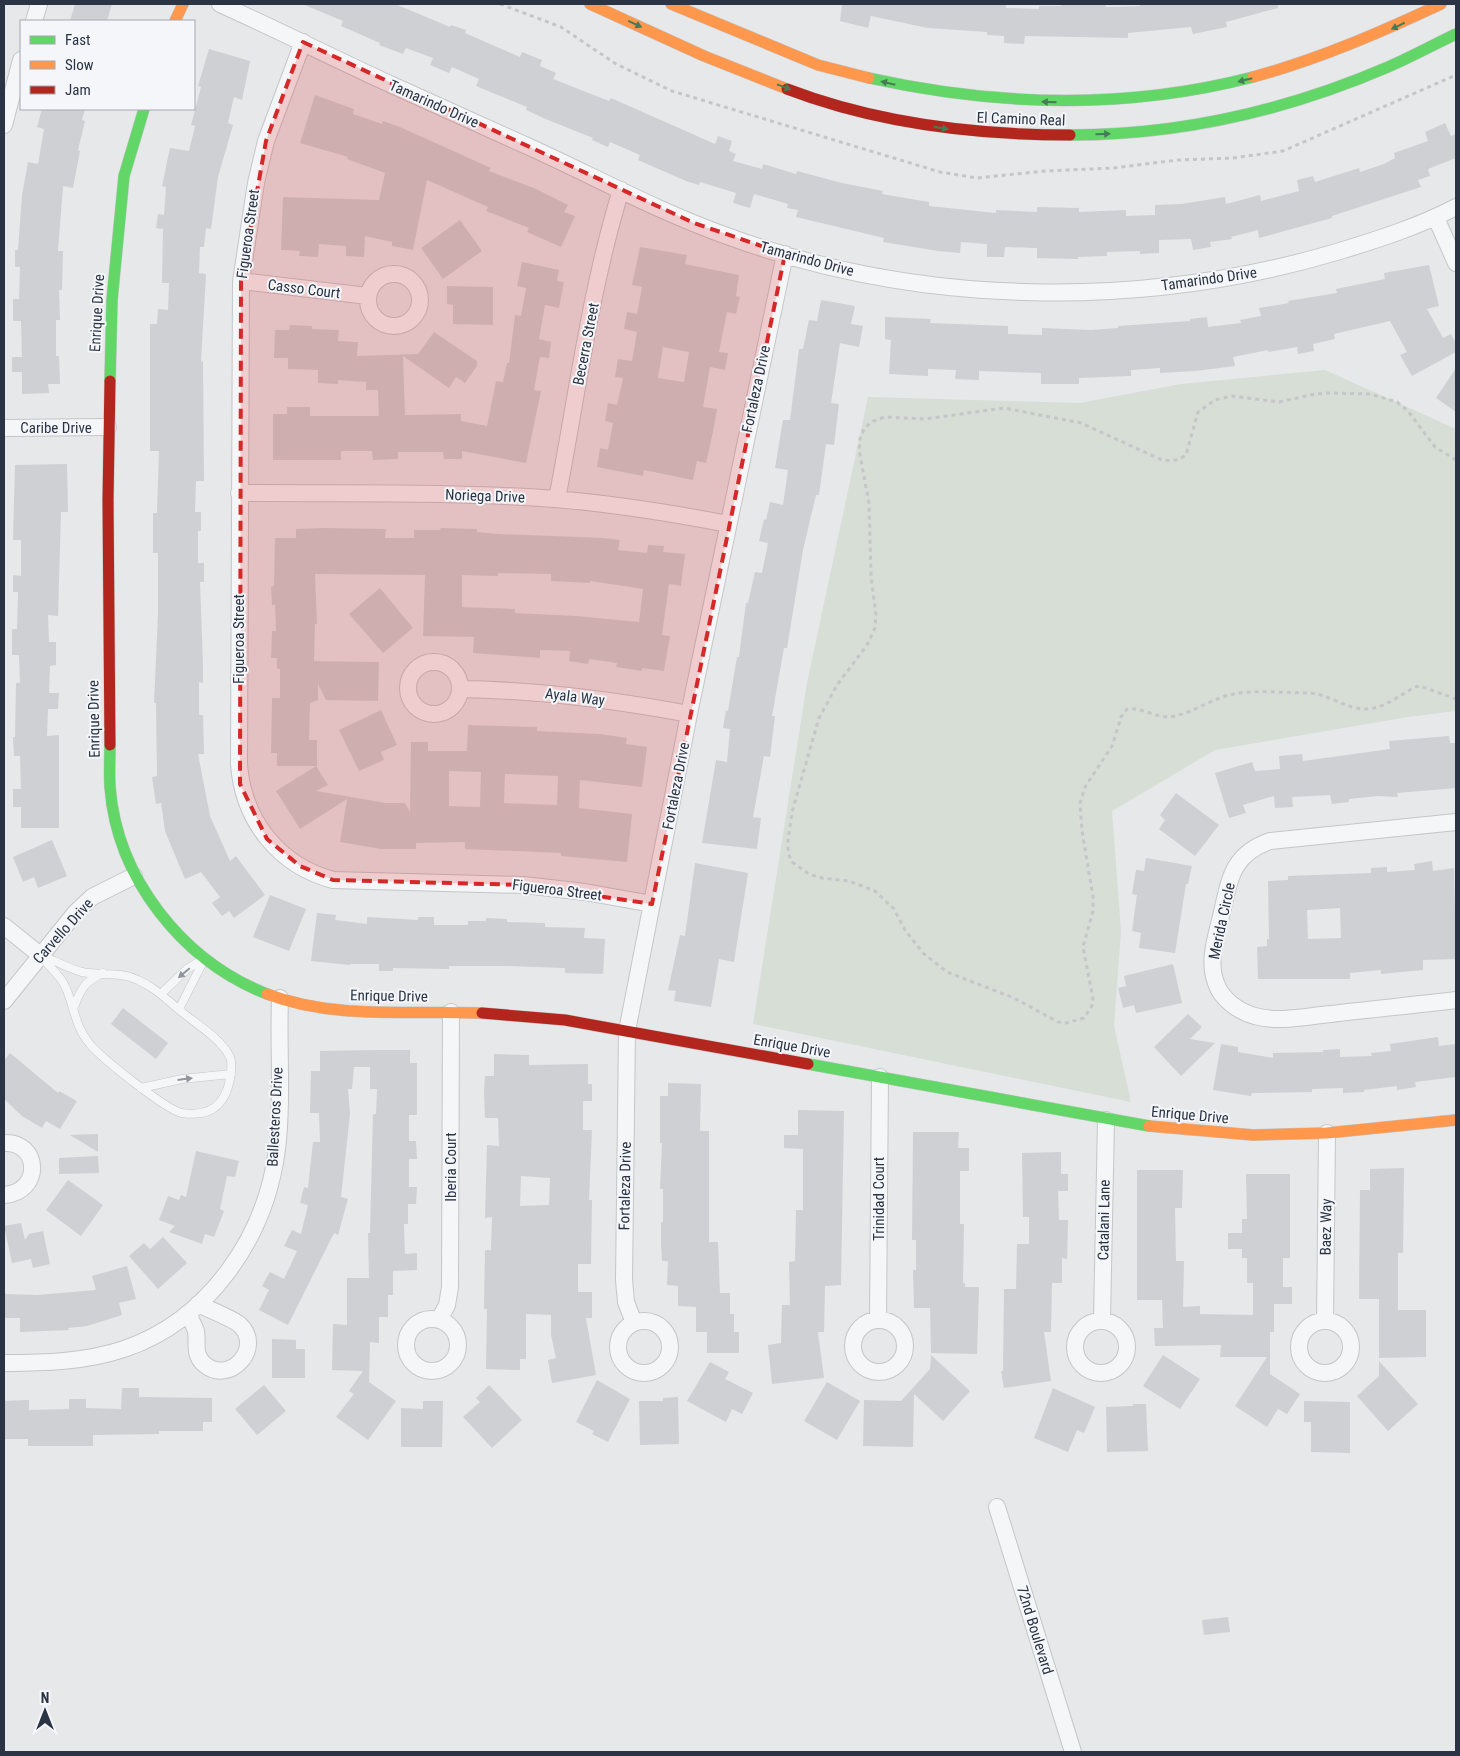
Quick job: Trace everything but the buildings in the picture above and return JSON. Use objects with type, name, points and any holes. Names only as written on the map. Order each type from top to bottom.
[{"type":"street","points":[[34,20],[39,4]]},
{"type":"street","points":[[175,20],[183,4]]},
{"type":"street","name":"Tamarindo Drive","points":[[220,4],[621,190],[726,236],[785,254],[858,272],[940,285],[1030,291],[1102,290],[1185,285],[1294,265],[1436,218],[1456,207]]},
{"type":"street","name":"El Camino Real","points":[[590,4],[732,68],[823,101],[915,124],[980,134],[1060,136],[1147,132],[1215,121],[1295,102],[1405,62],[1456,34]]},
{"type":"street","name":"El Camino Real","points":[[671,4],[737,34],[834,71],[920,90],[987,99],[1059,102],[1145,99],[1212,88],[1286,70],[1396,28],[1441,4]]},
{"type":"street","name":"Figueroa Street","points":[[303,42],[266,142],[256,183],[241,281],[239,771],[245,800],[267,839],[300,866],[317,875],[333,880],[524,885],[585,892],[652,904]]},
{"type":"street","points":[[4,125],[20,64]]},
{"type":"street","name":"Enrique Drive","points":[[144,110],[124,176],[112,300],[108,427],[110,787],[122,842],[134,876],[175,931],[205,958],[232,976],[280,998],[296,1003],[337,1010],[522,1015],[627,1031],[1106,1120],[1192,1131],[1253,1135],[1327,1133],[1456,1120]]},
{"type":"street","name":"Becerra Street","points":[[557,499],[594,301],[609,230],[621,190]]},
{"type":"street","points":[[1436,218],[1456,263]]},
{"type":"street","name":"Fortaleza Drive","points":[[634,1323],[626,1302],[624,1280],[627,1031],[728,524],[785,254]]},
{"type":"street","name":"Casso Court","points":[[241,281],[368,296]]},
{"type":"street","name":"Caribe Drive","points":[[4,428],[108,427]]},
{"type":"street","name":"Noriega Drive","points":[[239,493],[446,494],[557,499],[668,512],[728,524]]},
{"type":"street","name":"Ayala Way","points":[[460,689],[548,693],[690,714]]},
{"type":"street","name":"Merida Circle","points":[[1456,822],[1270,841],[1256,846],[1244,854],[1235,866],[1230,879],[1213,952],[1212,969],[1216,984],[1225,997],[1238,1008],[1256,1016],[1277,1018],[1307,1016],[1456,1000]]},
{"type":"street","name":"Carvello Drive","points":[[4,1001],[40,955],[92,896],[134,876]]},
{"type":"street","points":[[4,926],[40,955]]},
{"type":"street","name":"Ballesteros Drive","points":[[4,1363],[45,1363],[89,1358],[124,1349],[156,1335],[193,1309],[227,1275],[245,1246],[267,1198],[277,1149],[280,998]]},
{"type":"street","name":"Iberia Court","points":[[440,1320],[447,1305],[450,1287],[451,1012]]},
{"type":"street","name":"Trinidad Court","points":[[878,1320],[880,1077]]},
{"type":"street","name":"Catalani Lane","points":[[1102,1320],[1106,1120]]},
{"type":"street","name":"Baez Way","points":[[1325,1321],[1327,1133]]},
{"type":"street","points":[[4,1143],[15,1144],[28,1153],[33,1169],[31,1177],[21,1190],[4,1195]]},
{"type":"street","name":"72nd Boulevard","points":[[997,1507],[1073,1752]]},
{"type":"lane","points":[[40,955],[82,972],[118,973],[137,979],[162,993],[212,1036],[230,1057],[231,1074],[227,1094],[220,1103],[204,1114],[180,1112],[141,1088],[88,1042],[74,1017],[63,981],[40,955]]},
{"type":"lane","points":[[162,993],[188,969],[205,958]]},
{"type":"lane","points":[[179,1009],[205,958]]},
{"type":"lane","points":[[73,1009],[82,988],[89,979],[104,973]]},
{"type":"lane","points":[[141,1088],[182,1079],[231,1074]]},
{"type":"path","points":[[1456,460],[1436,447],[1408,411],[1397,402],[1370,394],[1315,394],[1279,402],[1232,396],[1215,400],[1198,412],[1186,455],[1180,460],[1170,461],[1162,460],[1081,423],[1004,408],[925,418],[885,417],[871,422],[860,439],[859,450],[869,503],[871,576],[876,615],[875,628],[867,645],[837,685],[818,718],[792,812],[788,853],[792,862],[809,874],[822,878],[849,881],[875,891],[894,909],[905,930],[923,953],[947,972],[1014,998],[1048,1019],[1058,1022],[1076,1021],[1088,1013],[1093,999],[1083,947],[1091,920],[1093,897],[1082,832],[1080,803],[1085,787],[1112,746],[1121,718],[1128,709],[1133,708],[1158,717],[1175,716],[1230,695],[1312,693],[1352,707],[1368,709],[1380,706],[1420,686],[1456,699]]},
{"type":"highlighted area","points":[[303,42],[694,223],[785,254],[652,904],[524,885],[333,880],[300,866],[267,839],[240,784],[241,281],[266,141]]},
{"type":"shaded area","points":[[1325,370],[1456,429],[1456,711],[1408,717],[1215,750],[1112,811],[1121,931],[1114,1026],[1131,1102],[753,1024],[807,683],[868,397],[1080,403],[1181,384]]},
{"type":"traffic: fast","points":[[1070,135],[1111,134],[1192,125],[1272,107],[1350,82],[1397,63],[1456,34]]},
{"type":"traffic: fast","points":[[869,78],[965,94],[1013,99],[1061,100],[1157,95],[1205,88],[1253,77]]},
{"type":"traffic: fast","points":[[110,381],[112,300],[124,176],[144,110]]},
{"type":"traffic: fast","points":[[110,745],[110,787],[115,821],[126,854],[141,884],[160,913],[182,938],[208,961],[236,979],[267,994]]},
{"type":"traffic: fast","points":[[808,1064],[1149,1126]]},
{"type":"traffic: slow","points":[[175,20],[183,4]]},
{"type":"traffic: slow","points":[[590,4],[704,56],[787,89]]},
{"type":"traffic: slow","points":[[671,4],[818,65],[869,78]]},
{"type":"traffic: slow","points":[[1253,77],[1348,45],[1441,4]]},
{"type":"traffic: slow","points":[[267,994],[319,1008],[346,1011],[482,1013]]},
{"type":"traffic: slow","points":[[1149,1126],[1253,1135],[1327,1133],[1456,1120]]},
{"type":"traffic: jam","points":[[787,89],[855,111],[926,125],[998,133],[1070,135]]},
{"type":"traffic: jam","points":[[110,381],[108,500],[110,745]]},
{"type":"traffic: jam","points":[[482,1013],[565,1020],[808,1064]]}]
